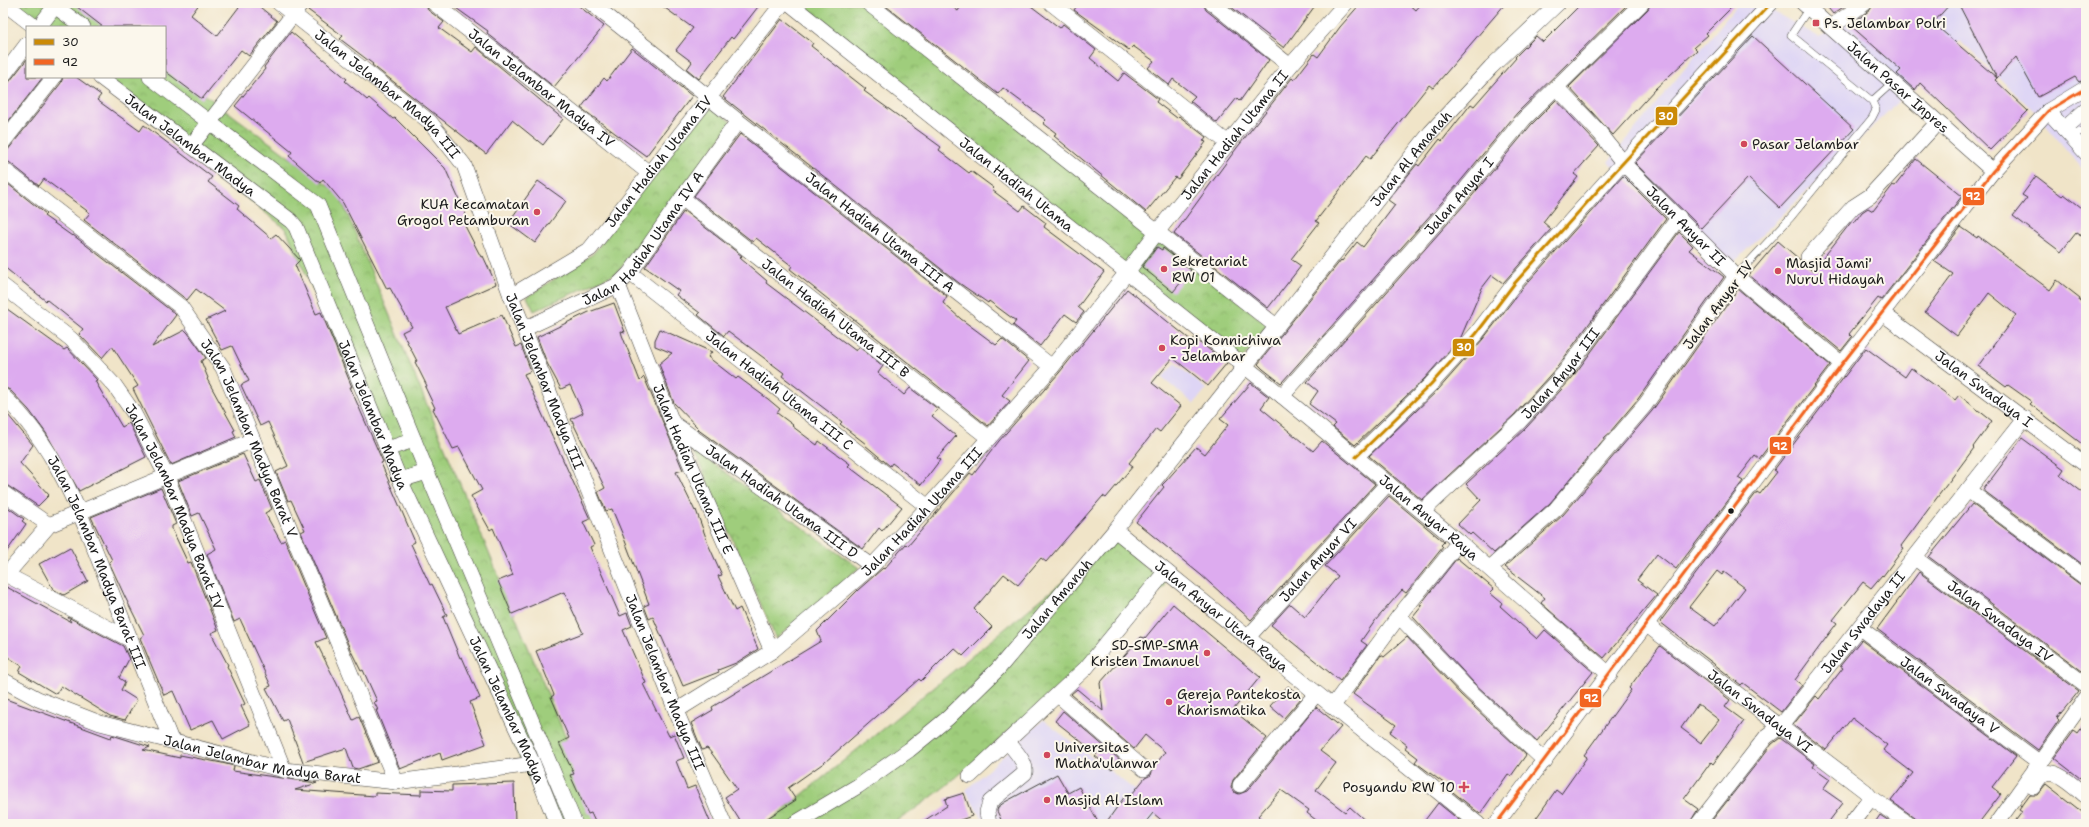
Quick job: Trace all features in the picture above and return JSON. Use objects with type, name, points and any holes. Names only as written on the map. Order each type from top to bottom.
[{"type":"street","points":[[4,3],[34,26]]},
{"type":"street","name":"Jalan Jelambar Madya III","points":[[279,3],[298,9],[430,122],[464,165],[511,296],[526,328],[676,711],[724,824]]},
{"type":"street","name":"Jalan Jelambar Madya IV","points":[[434,3],[649,173]]},
{"type":"street","name":"Jalan Hadiah Utama III A","points":[[591,3],[738,121],[1052,367]]},
{"type":"street","name":"Jalan Hadiah Utama IV","points":[[511,296],[590,249],[708,97],[784,3]]},
{"type":"street","name":"Jalan Hadiah Utama","points":[[789,3],[1128,271],[1244,365]]},
{"type":"street","points":[[868,3],[1276,326]]},
{"type":"street","points":[[1051,3],[1228,143]]},
{"type":"street","points":[[1212,3],[1290,66]]},
{"type":"street","name":"Jalan Hadiah Utama II","points":[[1128,271],[1157,232],[1290,66],[1346,3]]},
{"type":"street","name":"Jalan Al Amanah","points":[[1276,326],[1431,132],[1461,97],[1558,3]]},
{"type":"street","name":"Jalan Anyar I","points":[[1282,396],[1465,190],[1524,119],[1642,3]]},
{"type":"street","points":[[1356,456],[1430,384],[1476,334],[1514,284],[1771,3]]},
{"type":"street","points":[[1831,27],[1865,3]]},
{"type":"street","points":[[40,26],[53,5],[82,26]]},
{"type":"street","name":"Jalan Pasar Inpres","points":[[1806,6],[1993,171]]},
{"type":"street","points":[[192,146],[298,9]]},
{"type":"street","points":[[3,76],[26,45]]},
{"type":"street","points":[[3,142],[53,78]]},
{"type":"street","name":"Jalan Jelambar Madya","points":[[101,78],[291,221],[296,227],[400,480],[533,764],[557,824]]},
{"type":"street","name":"Jalan Jelambar Madya","points":[[151,78],[318,205],[427,472],[575,824]]},
{"type":"street","name":"Jalan Anyar II","points":[[1557,88],[1600,133],[1624,164],[1736,276],[1842,364]]},
{"type":"street","points":[[1496,824],[1610,675],[1842,364],[1993,171],[2048,111],[2086,88]]},
{"type":"street","points":[[2067,132],[2086,110]]},
{"type":"street","points":[[2048,111],[2086,153]]},
{"type":"street","name":"Jalan Hadiah Utama IV A","points":[[526,328],[618,286],[630,273],[738,121]]},
{"type":"street","points":[[1808,257],[1853,207],[1870,196],[1937,123]]},
{"type":"street","name":"Jalan Jelambar Madya Barat V","points":[[3,169],[181,307],[223,368],[396,782]]},
{"type":"street","name":"Jalan Hadiah Utama III B","points":[[682,198],[989,438]]},
{"type":"street","name":"Jalan Anyar III","points":[[1423,511],[1509,431],[1565,372],[1679,218]]},
{"type":"street","name":"Jalan Hadiah Utama III","points":[[676,711],[772,651],[872,566],[928,507],[1052,367],[1128,271]]},
{"type":"street","name":"Jalan Hadiah Utama III C","points":[[630,273],[928,507]]},
{"type":"street","name":"Jalan Anyar IV","points":[[1490,568],[1556,509],[1640,411],[1736,276]]},
{"type":"street","name":"Jalan Jelambar Madya Barat IV","points":[[3,286],[71,339],[115,386],[133,412],[166,475],[284,770]]},
{"type":"street","name":"Jalan Hadiah Utama III E","points":[[618,286],[672,422],[772,651]]},
{"type":"street","name":"Jalan Swadaya I","points":[[1882,313],[2025,418],[2086,465]]},
{"type":"street","name":"Jalan Amanah","points":[[794,824],[876,774],[914,746],[958,708],[1012,653],[1115,530],[1276,326]]},
{"type":"street","name":"Jalan Anyar Raya","points":[[1244,365],[1423,511],[1490,568],[1610,675]]},
{"type":"street","name":"Jalan Jelambar Madya Barat III","points":[[3,396],[25,417],[35,431],[80,512],[171,740]]},
{"type":"street","name":"Jalan Swadaya II","points":[[1698,824],[1766,737],[1781,726],[1860,628],[2025,418]]},
{"type":"street","name":"Jalan Hadiah Utama III D","points":[[672,422],[872,566]]},
{"type":"street","points":[[131,640],[5,574],[49,525],[253,440]]},
{"type":"street","points":[[388,449],[414,440]]},
{"type":"street","points":[[400,480],[427,472]]},
{"type":"street","name":"Jalan Anyar VI","points":[[1248,636],[1388,483]]},
{"type":"street","points":[[1968,490],[2086,578]]},
{"type":"street","points":[[3,493],[49,525]]},
{"type":"street","name":"Jalan Anyar Utara Raya","points":[[1115,530],[1165,572],[1248,636],[1316,694],[1478,824]]},
{"type":"street","points":[[1332,707],[1399,616],[1459,542]]},
{"type":"street","name":"Jalan Swadaya IV","points":[[1915,558],[2086,685]]},
{"type":"street","points":[[970,776],[1086,668],[1165,572]]},
{"type":"street","points":[[1399,616],[1467,688],[1545,761]]},
{"type":"street","name":"Jalan Swadaya VI","points":[[1647,625],[1781,726],[1865,791],[1871,798],[1909,824]]},
{"type":"street","name":"Jalan Swadaya V","points":[[1860,628],[2040,763]]},
{"type":"street","name":"Jalan Jelambar Madya Barat","points":[[3,680],[38,699],[100,723],[284,770],[396,782],[533,764]]},
{"type":"street","points":[[1240,785],[1316,694]]},
{"type":"street","points":[[1058,695],[1144,769]]},
{"type":"street","points":[[1996,824],[2086,698]]},
{"type":"street","points":[[989,824],[987,812],[990,802],[1025,773],[1026,768],[1024,764],[1008,742]]},
{"type":"street","points":[[2008,824],[2040,777],[2045,773],[2052,772],[2058,774],[2086,796]]},
{"type":"street","points":[[1851,824],[1871,798]]},
{"type":"lane","points":[[1806,6],[1791,34],[1872,101],[1892,83]]},
{"type":"lane","name":"Jalan Anyar IV","points":[[1736,276],[1791,217],[1872,118],[1876,110],[1872,101]]},
{"type":"lane","points":[[2067,132],[2086,130]]},
{"type":"shaded area","points":[[1739,3],[1758,3],[1819,37],[1883,3],[2086,3],[2086,173],[2034,111],[1960,41],[1729,267],[1608,162]]},
{"type":"shaded area","points":[[1175,363],[1206,389],[1194,404],[1162,378]]},
{"type":"shaded area","name":"Universitas Matha'ulanwar","points":[[1043,720],[1161,810],[1151,824],[984,824],[966,790]]},
{"type":"green space","points":[[3,3],[81,3],[113,26],[30,26]]},
{"type":"green space","points":[[789,3],[862,3],[1268,325],[1242,359]]},
{"type":"green space","points":[[166,66],[339,194],[602,824],[549,824],[286,229],[95,78],[166,78]]},
{"type":"green space","points":[[708,104],[732,123],[617,273],[534,311],[527,297],[593,254]]},
{"type":"green space","points":[[693,449],[859,568],[776,639]]},
{"type":"green space","points":[[1115,539],[1166,585],[1078,668],[944,787],[910,813],[892,824],[766,824]]},
{"type":"building","points":[[72,3],[200,3],[191,15],[217,36],[242,3],[255,3],[277,21],[249,56],[241,50],[202,99],[166,72],[166,26],[102,26]]},
{"type":"building","points":[[311,3],[425,3],[428,10],[444,22],[439,28],[472,52],[476,47],[563,119],[543,145],[512,120],[486,154],[340,39],[343,36],[308,10]]},
{"type":"building","points":[[449,3],[575,3],[604,26],[554,87],[487,33],[488,31]]},
{"type":"building","points":[[658,3],[761,3],[733,39],[731,37],[699,79],[687,69],[692,62],[676,50],[693,28]]},
{"type":"building","points":[[882,3],[947,3],[958,11],[963,3],[1027,3],[1060,28],[1063,24],[1096,50],[1090,58],[1118,81],[1124,73],[1158,99],[1156,102],[1177,118],[1179,116],[1206,137],[1203,141],[1206,142],[1178,179],[1175,177],[1146,212],[1054,136],[1056,133],[1043,123],[1046,120],[1003,88],[998,94]]},
{"type":"building","points":[[1079,3],[1203,3],[1206,10],[1269,60],[1240,101],[1237,98],[1217,123],[1190,101],[1195,96],[1173,79],[1169,85],[1148,68],[1154,61],[1133,46],[1129,50],[1074,10]]},
{"type":"building","points":[[1226,3],[1317,3],[1284,48]]},
{"type":"building","points":[[1361,3],[1408,3],[1416,10],[1422,3],[1506,3],[1433,88],[1429,85],[1370,159],[1366,156],[1316,221],[1319,223],[1291,259],[1301,266],[1268,308],[1174,234],[1236,149],[1292,78],[1294,80],[1314,54],[1318,57],[1340,27]]},
{"type":"building","points":[[1582,3],[1629,3],[1517,113],[1458,184],[1281,383],[1263,369],[1258,364],[1341,260],[1342,261],[1357,242],[1363,247],[1395,205],[1388,200],[1417,164],[1419,166],[1440,139],[1442,141],[1471,104],[1474,106],[1516,58],[1515,57],[1536,36],[1543,42]]},
{"type":"building","points":[[1651,3],[1736,3],[1706,33],[1708,35],[1694,47],[1697,50],[1655,89],[1613,135],[1569,87],[1648,9]]},
{"type":"building","points":[[1824,3],[1849,3],[1833,14]]},
{"type":"building","points":[[1874,3],[1951,3],[1933,23],[1997,78],[1995,80],[2028,111],[1990,150],[1920,83],[1915,90],[1897,74],[1901,70],[1850,25],[1870,10]]},
{"type":"building","points":[[1958,3],[2086,3],[2086,79],[2079,82],[2075,77],[2038,97],[2016,57],[1997,78]]},
{"type":"building","points":[[782,19],[813,43],[811,46],[866,89],[864,91],[941,147],[939,150],[969,173],[971,171],[994,188],[992,190],[1020,211],[1024,206],[1046,223],[1044,227],[1104,272],[1078,307],[1084,312],[1076,322],[1065,314],[1040,346],[1013,325],[1016,321],[989,301],[988,303],[959,283],[723,97]]},
{"type":"building","points":[[291,32],[347,79],[345,81],[367,100],[369,98],[393,119],[395,118],[445,168],[470,224],[465,226],[481,257],[483,256],[496,284],[445,307],[458,334],[502,315],[516,347],[521,345],[531,371],[524,374],[590,519],[583,522],[594,545],[590,547],[620,616],[627,613],[632,626],[623,630],[646,683],[643,684],[669,736],[674,734],[684,758],[676,761],[687,789],[695,786],[711,824],[596,824],[591,813],[588,814],[570,775],[574,774],[559,743],[569,738],[551,697],[554,695],[536,651],[583,633],[564,592],[512,614],[498,581],[513,575],[493,528],[490,530],[471,496],[482,490],[459,447],[453,449],[433,409],[435,408],[425,387],[427,386],[415,362],[417,361],[402,332],[412,327],[390,288],[387,289],[343,203],[323,179],[320,183],[289,156],[292,152],[235,106],[265,69],[264,67]]},
{"type":"building","name":"Pasar Jelambar","points":[[1753,36],[1854,129],[1780,208],[1748,178],[1701,228],[1635,163]]},
{"type":"building","points":[[632,48],[692,96],[646,156],[581,108],[604,78],[607,81]]},
{"type":"building","points":[[26,60],[26,78],[42,78],[7,123],[3,120],[3,90]]},
{"type":"building","points":[[63,78],[77,78],[101,95],[97,100],[140,131],[144,125],[212,177],[208,182],[239,206],[237,209],[271,238],[276,234],[300,260],[295,265],[316,314],[321,312],[352,387],[350,387],[383,462],[381,463],[415,542],[411,544],[430,585],[432,584],[447,615],[443,617],[460,658],[462,657],[480,698],[470,702],[486,744],[442,760],[440,753],[400,769],[376,710],[378,710],[374,702],[377,701],[363,670],[361,671],[350,649],[301,532],[305,530],[291,500],[288,501],[276,472],[288,466],[268,422],[260,426],[241,385],[249,381],[232,346],[222,350],[206,320],[225,311],[196,289],[187,300],[84,220],[90,213],[44,179],[39,186],[9,162],[3,160],[3,156],[61,83]]},
{"type":"building","points":[[1556,100],[1599,146],[1574,174],[1578,177],[1543,222],[1551,229],[1503,283],[1492,275],[1482,288],[1461,337],[1425,378],[1355,445],[1333,427],[1336,424],[1309,404],[1318,391],[1307,382],[1472,196],[1531,125]]},
{"type":"building","points":[[740,134],[947,296],[943,303],[961,319],[996,345],[1002,339],[1029,361],[1002,395],[1010,401],[988,426],[790,269],[792,266],[756,238],[753,242],[694,196]]},
{"type":"building","points":[[1916,159],[1962,196],[1881,300],[1878,298],[1849,334],[1852,337],[1841,351],[1749,275],[1778,241],[1813,271],[1852,221],[1854,223],[1862,212],[1868,208],[1873,211]]},
{"type":"building","points":[[1623,176],[1666,219],[1558,366],[1514,415],[1422,500],[1369,456],[1438,390],[1483,339],[1521,290]]},
{"type":"building","points":[[2036,176],[2062,196],[2064,194],[2086,211],[2086,229],[2081,236],[2076,233],[2061,252],[2013,216],[2027,198],[2022,195]]},
{"type":"building","points":[[3,180],[46,214],[44,216],[72,236],[73,235],[176,315],[152,347],[185,330],[188,333],[206,358],[201,361],[208,378],[207,379],[235,430],[233,431],[236,437],[171,465],[133,389],[138,386],[112,346],[102,358],[79,334],[83,329],[3,266]]},
{"type":"building","name":"KUA Kecamatan Grogol Petamburan","points":[[538,181],[566,201],[535,243],[508,223]]},
{"type":"building","points":[[684,211],[742,256],[740,258],[767,281],[766,283],[856,351],[859,347],[883,366],[878,373],[904,395],[910,388],[938,409],[932,416],[956,436],[937,458],[940,460],[921,485],[892,463],[890,466],[865,445],[866,444],[840,424],[842,422],[782,376],[784,373],[728,331],[724,336],[698,315],[700,313],[676,295],[679,291],[645,267]]},
{"type":"building","points":[[1961,227],[1977,238],[1978,236],[2050,290],[2057,280],[2080,298],[2079,300],[2086,306],[2086,447],[2030,404],[2032,402],[2008,385],[2006,387],[1978,366],[2016,315],[1989,293],[1957,336],[1925,312],[1953,274],[1934,261]]},
{"type":"building","points":[[1679,232],[1693,246],[1689,250],[1724,277],[1638,399],[1550,503],[1494,553],[1472,533],[1470,535],[1458,524],[1481,500],[1466,484],[1526,428],[1572,378]]},
{"type":"building","name":"Sekretariat RW 01","points":[[1157,247],[1162,250],[1163,248],[1191,270],[1173,292],[1142,267]]},
{"type":"building","points":[[1127,289],[1192,341],[1194,338],[1227,363],[1208,386],[1173,358],[1152,383],[1181,406],[1160,432],[1156,429],[1129,463],[1133,466],[1106,498],[1103,496],[1046,562],[1041,558],[1018,585],[1004,574],[974,609],[992,627],[963,656],[954,648],[921,681],[919,679],[825,762],[788,788],[796,800],[758,824],[742,824],[725,797],[737,789],[707,748],[702,750],[691,723],[713,710],[712,707],[821,641],[817,631],[858,590],[883,568],[884,569],[906,544],[908,546],[970,473],[973,475],[999,441],[1059,373]]},
{"type":"building","points":[[1738,289],[1830,365],[1759,459],[1755,456],[1738,478],[1743,481],[1676,569],[1657,554],[1637,580],[1657,595],[1604,658],[1541,603],[1545,598],[1505,567],[1563,515],[1652,411]]},
{"type":"building","points":[[614,303],[625,332],[621,331],[622,335],[640,381],[644,377],[683,470],[676,472],[695,511],[696,510],[709,546],[722,575],[718,576],[735,611],[740,608],[758,649],[736,663],[718,670],[719,672],[683,686],[653,617],[649,619],[644,606],[649,604],[622,533],[612,509],[606,511],[598,492],[605,488],[571,419],[583,413],[570,385],[561,389],[547,363],[537,337],[589,312]]},
{"type":"building","points":[[3,306],[64,350],[67,348],[97,380],[95,381],[122,427],[129,423],[146,457],[79,491],[46,433],[29,410],[10,390],[3,387]]},
{"type":"building","points":[[660,329],[712,352],[708,357],[736,379],[738,377],[768,399],[780,409],[777,413],[793,425],[792,426],[817,445],[819,441],[850,464],[848,466],[902,507],[882,531],[879,528],[863,549],[697,429],[698,428],[674,403],[659,364],[672,353],[655,346],[655,340]]},
{"type":"building","points":[[1866,348],[1905,377],[1911,368],[1955,400],[1959,395],[1992,421],[1973,447],[1974,448],[1901,546],[1904,548],[1883,576],[1882,575],[1871,588],[1863,582],[1833,620],[1837,623],[1795,680],[1802,685],[1781,712],[1743,683],[1741,685],[1660,622],[1757,492],[1760,494],[1777,472],[1774,470]],"holes":[[[1717,571],[1722,575],[1724,572],[1745,588],[1715,626],[1689,607]]]},
{"type":"building","points":[[1251,383],[1269,397],[1261,408],[1313,451],[1322,441],[1375,484],[1251,620],[1201,575],[1136,522],[1164,487],[1162,485],[1196,447],[1205,454],[1228,425],[1220,419]]},
{"type":"building","points":[[3,409],[33,445],[20,463],[49,495],[38,506],[3,484]]},
{"type":"building","points":[[2022,438],[2064,469],[2060,475],[2086,495],[2086,567],[1983,490]]},
{"type":"building","points":[[243,454],[256,482],[260,480],[272,509],[265,513],[281,542],[285,540],[326,638],[316,642],[353,720],[359,717],[378,762],[358,769],[353,768],[346,748],[303,762],[287,719],[283,721],[266,688],[271,686],[240,619],[234,622],[207,554],[216,549],[199,513],[192,516],[178,481]]},
{"type":"building","points":[[161,488],[176,524],[172,526],[172,529],[188,563],[191,562],[218,630],[211,633],[228,665],[227,666],[245,704],[241,706],[250,725],[223,739],[213,720],[190,730],[173,691],[164,695],[140,638],[144,635],[109,562],[112,560],[91,517]]},
{"type":"building","points":[[1389,496],[1444,542],[1441,545],[1443,547],[1406,593],[1402,590],[1375,621],[1361,641],[1367,645],[1340,681],[1271,625],[1290,604],[1305,617],[1338,576],[1325,566]]},
{"type":"building","points":[[3,504],[24,519],[22,521],[26,524],[3,557]]},
{"type":"building","points":[[1972,504],[2081,585],[2086,587],[2086,674],[1929,557]]},
{"type":"building","points":[[70,547],[88,581],[64,595],[53,589],[39,564]]},
{"type":"building","points":[[1457,558],[1494,589],[1490,593],[1502,603],[1500,606],[1537,639],[1545,630],[1593,672],[1537,741],[1473,682],[1413,617],[1422,606],[1420,605]]},
{"type":"building","points":[[1919,572],[2079,691],[2057,718],[2059,720],[2038,750],[1877,629]]},
{"type":"building","points":[[3,585],[71,622],[68,617],[123,646],[129,659],[119,678],[125,682],[121,690],[137,700],[125,720],[110,716],[61,686],[56,694],[19,672],[22,666],[3,654]]},
{"type":"building","points":[[1173,604],[1260,677],[1233,710],[1267,738],[1233,780],[1231,788],[1234,792],[1239,794],[1247,791],[1316,707],[1341,727],[1320,751],[1336,763],[1316,790],[1345,812],[1350,807],[1369,824],[1321,824],[1307,813],[1309,810],[1281,790],[1258,816],[1267,824],[1166,824],[1153,813],[1144,824],[1105,824],[1125,796],[1128,799],[1145,778],[1151,775],[1153,768],[1165,752],[1145,735],[1134,749],[1071,694],[1077,689],[1103,711],[1100,683],[1141,637],[1145,638]]},
{"type":"building","points":[[1407,637],[1461,695],[1526,755],[1511,776],[1508,774],[1480,814],[1448,788],[1449,787],[1415,762],[1418,758],[1405,748],[1407,745],[1390,732],[1396,725],[1353,694],[1381,655],[1384,657]]},
{"type":"building","points":[[1861,640],[2016,756],[1992,787],[2001,794],[1978,824],[1918,824],[1914,817],[1891,801],[1913,773],[1883,750],[1887,745],[1852,718],[1826,750],[1793,725],[1816,696],[1819,699],[1843,668],[1840,666]]},
{"type":"building","points":[[1660,646],[1730,700],[1725,707],[1744,721],[1713,764],[1711,762],[1684,799],[1698,809],[1689,824],[1532,824],[1556,790],[1561,794],[1587,757],[1584,755],[1631,690],[1629,688]],"holes":[[[1698,704],[1719,720],[1701,743],[1681,728]]]},
{"type":"building","points":[[1288,686],[1302,697],[1284,718],[1270,706]]},
{"type":"building","points":[[3,698],[111,738],[112,735],[150,747],[143,750],[180,758],[180,755],[222,763],[234,766],[233,771],[317,783],[295,790],[375,796],[375,793],[421,795],[421,790],[452,791],[452,785],[514,783],[515,824],[9,824],[3,822]]},
{"type":"building","points":[[1063,711],[1120,760],[1112,770],[1095,756],[1097,754],[1055,721]]},
{"type":"building","points":[[2086,723],[2086,770],[2080,778],[2054,758],[2074,731],[2078,734]]},
{"type":"building","points":[[1780,738],[1815,764],[1813,767],[1830,779],[1823,789],[1843,803],[1827,824],[1709,824],[1772,744]]},
{"type":"building","name":"Masjid Al Islam","points":[[1057,774],[1068,793],[1079,787],[1099,824],[1003,824],[997,811],[998,807]]},
{"type":"building","points":[[2046,784],[2086,815],[2086,824],[2013,824],[2022,812],[2019,810],[2030,795],[2037,795]]},
{"type":"building","points":[[964,793],[972,816],[949,824],[919,824],[947,806],[945,799]]},
{"type":"building","points":[[1438,803],[1464,824],[1422,824]]},
{"type":"building","points":[[1880,815],[1892,823],[1874,824]]},
{"type":"transit line","name":"30","points":[[1356,457],[1431,384],[1476,334],[1514,284],[1610,177],[1771,3]]},
{"type":"transit line","name":"92","points":[[1496,824],[1842,364],[1993,171],[2048,111],[2086,88]]},
{"type":"place","name":"Ps. Jelambar Polri","points":[[1816,23]]},
{"type":"place","name":"Pasar Jelambar","points":[[1744,144]]},
{"type":"place","name":"KUA Kecamatan Grogol Petamburan","points":[[537,212]]},
{"type":"place","name":"Sekretariat RW 01","points":[[1164,269]]},
{"type":"place","name":"Masjid Jami' Nurul Hidayah","points":[[1778,271]]},
{"type":"place","name":"Kopi Konnichiwa - Jelambar","points":[[1162,348]]},
{"type":"place","name":"SD-SMP-SMA Kristen Imanuel","points":[[1207,653]]},
{"type":"place","name":"Gereja Pantekosta Kharismatika","points":[[1169,702]]},
{"type":"place","name":"Universitas Matha'ulanwar","points":[[1047,755]]},
{"type":"place","name":"Posyandu RW 10","points":[[1464,787]]},
{"type":"place","name":"Masjid Al Islam","points":[[1047,800]]}]
